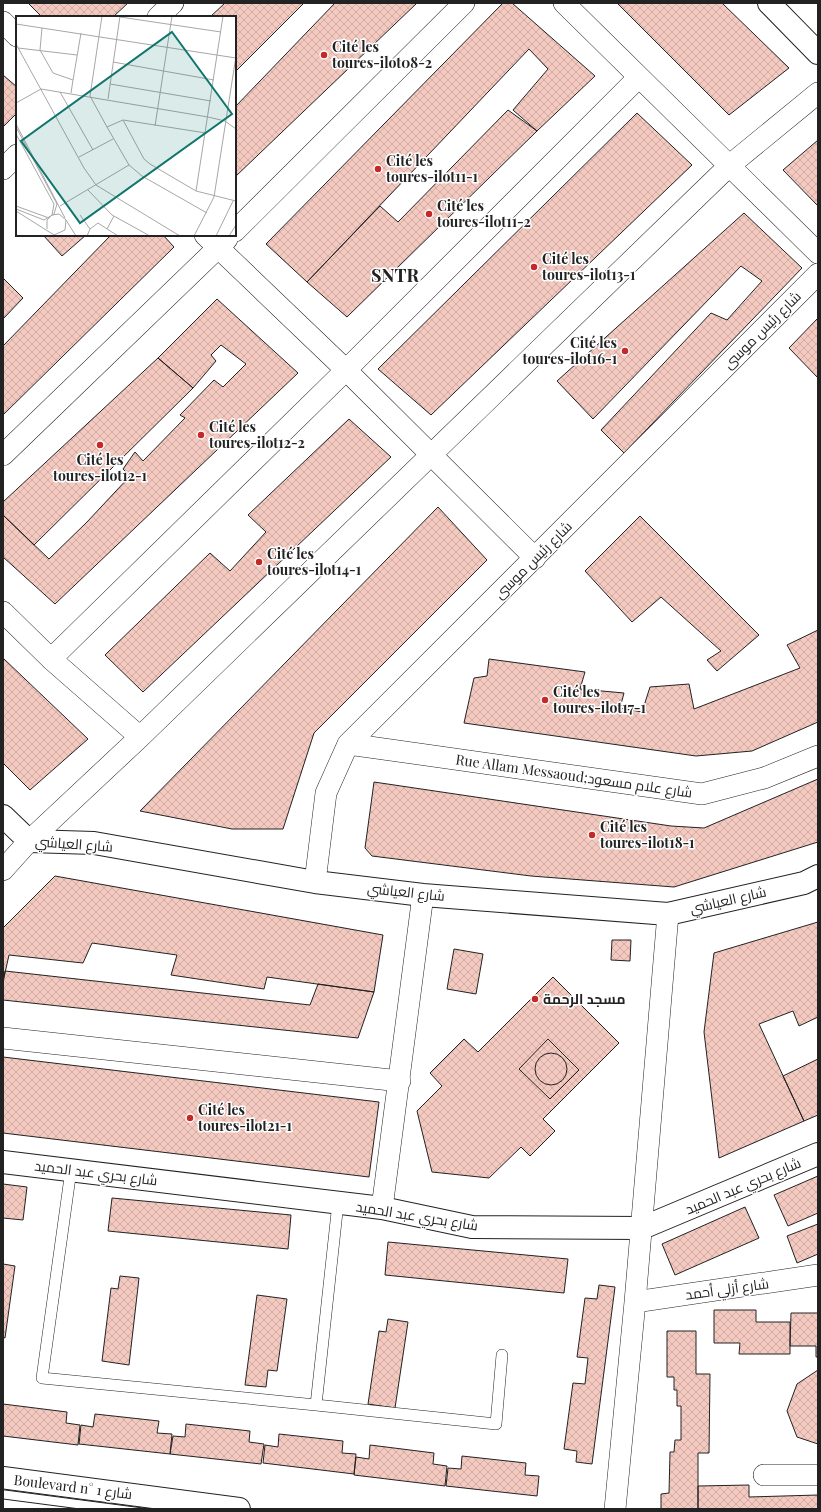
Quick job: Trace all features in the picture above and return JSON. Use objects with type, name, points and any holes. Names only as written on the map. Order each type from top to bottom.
[{"type":"street","points":[[159,16],[172,3]]},
{"type":"street","points":[[236,230],[464,3]]},
{"type":"street","points":[[564,3],[818,253]]},
{"type":"street","points":[[769,3],[818,53]]},
{"type":"street","points":[[3,22],[16,35]]},
{"type":"street","points":[[51,659],[346,370],[639,77]]},
{"type":"street","points":[[3,870],[29,841],[140,738],[730,165],[818,93]]},
{"type":"street","points":[[3,169],[16,155]]},
{"type":"street","points":[[3,456],[218,240],[535,558]]},
{"type":"street","name":"شارع رئيس موسى","points":[[315,882],[326,793],[348,744],[818,274]]},
{"type":"street","points":[[3,612],[51,659],[140,738]]},
{"type":"street","name":"Rue Allam Messaoud;شارع علام مسعود","points":[[348,744],[702,794],[764,778],[818,756]]},
{"type":"street","name":"شارع العياشي","points":[[3,816],[29,841],[94,843],[315,882],[423,895],[668,914],[804,883],[818,876]]},
{"type":"street","points":[[382,1208],[400,1081],[423,895]]},
{"type":"street","points":[[614,1509],[642,1228],[668,914]]},
{"type":"street","points":[[3,1038],[400,1081]]},
{"type":"street","name":"شارع بحري عبد الحميد","points":[[3,1162],[382,1208],[472,1227],[642,1228],[818,1154]]},
{"type":"street","name":"شارع أزلي أحمد","points":[[635,1302],[818,1275]]},
{"type":"street","points":[[764,1475],[818,1476]]},
{"type":"street","name":"Boulevard n° شارع 1","points":[[3,1478],[238,1509]]},
{"type":"lane","points":[[72,1170],[42,1378],[496,1424],[502,1355]]},
{"type":"lane","points":[[316,1405],[338,1203]]},
{"type":"building","points":[[28,3],[128,3],[114,16],[41,16]]},
{"type":"building","points":[[225,3],[304,3],[236,71],[236,16],[211,16]]},
{"type":"building","name":"Cité les toures-ilot08-2","points":[[335,3],[417,3],[236,176],[236,106]]},
{"type":"building","name":"Cité les toures-ilot11-1","points":[[503,3],[512,3],[595,76],[537,131],[513,110],[548,69],[529,49],[307,282],[266,244]]},
{"type":"building","points":[[617,3],[722,3],[789,68],[729,115]]},
{"type":"building","points":[[3,75],[16,86],[16,114],[3,127]]},
{"type":"building","name":"Cité les toures-ilot11-2","points":[[508,110],[537,131],[347,317],[307,282],[380,206],[398,222]]},
{"type":"building","name":"Cité les toures-ilot13-1","points":[[637,113],[692,165],[431,415],[378,369]]},
{"type":"building","points":[[818,140],[818,206],[783,170]]},
{"type":"building","name":"Cité les toures-ilot16-1","points":[[744,213],[802,268],[624,453],[601,430],[711,313],[727,320],[762,281],[741,266],[593,419],[557,381]]},
{"type":"building","points":[[44,236],[85,236],[62,256]]},
{"type":"building","points":[[110,236],[164,236],[174,247],[3,415],[3,346]]},
{"type":"building","points":[[3,278],[23,298],[3,319]]},
{"type":"building","name":"Cité les toures-ilot12-2","points":[[217,299],[298,373],[55,604],[3,557],[3,515],[49,559],[87,522],[130,476],[123,469],[135,452],[143,461],[185,418],[180,415],[214,380],[223,387],[246,364],[221,345],[211,355],[216,361],[193,388],[158,358]]},
{"type":"building","points":[[818,318],[818,378],[789,348]]},
{"type":"building","name":"Cité les toures-ilot12-1","points":[[158,358],[193,388],[34,545],[3,515],[3,502]]},
{"type":"building","name":"Cité les toures-ilot14-1","points":[[349,419],[391,457],[143,692],[105,655],[210,553],[230,571],[266,532],[248,515]]},
{"type":"building","points":[[438,507],[487,560],[314,733],[283,829],[232,829],[140,811]]},
{"type":"building","points":[[640,516],[759,635],[717,671],[707,660],[721,651],[661,597],[632,622],[585,571]]},
{"type":"building","name":"Cité les toures-ilot17-1","points":[[818,630],[818,722],[752,751],[696,756],[464,723],[474,678],[487,676],[489,659],[585,672],[580,689],[624,693],[620,708],[642,712],[650,687],[689,684],[694,709],[800,668],[787,645]]},
{"type":"building","points":[[3,658],[88,739],[30,790],[3,763]]},
{"type":"building","name":"Cité les toures-ilot18-1","points":[[818,779],[818,842],[674,887],[531,876],[372,856],[365,848],[374,782],[671,826],[704,828]]},
{"type":"building","points":[[55,876],[383,935],[374,992],[267,977],[264,989],[171,975],[177,955],[92,943],[83,963],[9,955],[3,982],[3,928]]},
{"type":"building","points":[[818,922],[818,1017],[799,1026],[793,1011],[759,1024],[804,1121],[719,1158],[704,1032],[714,953]]},
{"type":"building","points":[[612,940],[631,940],[630,961],[611,960]]},
{"type":"building","points":[[454,949],[483,954],[476,994],[447,989]]},
{"type":"building","points":[[5,971],[310,1005],[318,984],[374,992],[358,1038],[3,1000],[3,982]]},
{"type":"building","points":[[553,977],[619,1043],[543,1119],[555,1131],[530,1156],[521,1147],[489,1178],[432,1172],[417,1111],[442,1086],[430,1073],[464,1039],[478,1052]]},
{"type":"building","points":[[548,1039],[579,1070],[550,1099],[519,1069]]},
{"type":"building","points":[[551,1053],[560,1056],[564,1060],[567,1069],[564,1078],[560,1082],[551,1085],[542,1082],[538,1078],[535,1069],[538,1060],[542,1056]]},
{"type":"building","name":"Cité les toures-ilot21-1","points":[[3,1057],[379,1102],[369,1177],[3,1133]]},
{"type":"building","points":[[818,1059],[818,1115],[804,1121],[783,1076]]},
{"type":"building","points":[[818,1176],[818,1213],[788,1226],[774,1195]]},
{"type":"building","points":[[3,1184],[27,1187],[23,1220],[3,1218]]},
{"type":"building","points":[[112,1198],[291,1215],[288,1249],[108,1231]]},
{"type":"building","points":[[745,1207],[759,1238],[675,1275],[662,1244]]},
{"type":"building","points":[[818,1224],[818,1254],[797,1263],[787,1236]]},
{"type":"building","points":[[388,1242],[568,1259],[564,1293],[385,1275]]},
{"type":"building","points":[[3,1264],[15,1266],[5,1338],[3,1337]]},
{"type":"building","points":[[120,1276],[139,1278],[129,1365],[102,1361],[111,1288],[118,1289]]},
{"type":"building","points":[[599,1285],[615,1287],[592,1464],[576,1462],[577,1451],[564,1449],[573,1383],[585,1384],[588,1358],[577,1357],[585,1298],[597,1299]]},
{"type":"building","points":[[257,1295],[287,1299],[277,1371],[268,1370],[266,1387],[245,1385]]},
{"type":"building","points":[[714,1310],[756,1310],[756,1322],[790,1322],[790,1354],[739,1354],[740,1343],[714,1343]]},
{"type":"building","points":[[791,1313],[818,1313],[818,1357],[816,1357],[816,1346],[790,1346]]},
{"type":"building","points":[[388,1319],[408,1322],[395,1408],[368,1404],[379,1331],[386,1332]]},
{"type":"building","points":[[667,1331],[696,1331],[696,1374],[710,1374],[709,1453],[698,1453],[698,1509],[661,1509],[661,1494],[669,1493],[670,1452],[674,1452],[675,1440],[681,1440],[681,1406],[677,1406],[677,1390],[674,1390],[674,1377],[667,1377]]},
{"type":"building","points":[[818,1370],[818,1444],[797,1437],[787,1411],[797,1384]]},
{"type":"building","points":[[3,1404],[67,1412],[66,1423],[80,1425],[78,1445],[3,1436]]},
{"type":"building","points":[[95,1414],[159,1421],[157,1433],[172,1434],[170,1454],[79,1444],[81,1425],[93,1427]]},
{"type":"building","points":[[186,1424],[250,1431],[249,1442],[264,1444],[261,1464],[170,1454],[173,1436],[185,1437]]},
{"type":"building","points":[[279,1434],[343,1441],[342,1453],[356,1454],[354,1474],[263,1463],[265,1445],[278,1447]]},
{"type":"building","points":[[370,1445],[434,1453],[433,1464],[447,1466],[445,1486],[354,1475],[356,1457],[369,1459]]},
{"type":"building","points":[[462,1456],[526,1463],[525,1475],[539,1476],[537,1496],[446,1486],[448,1468],[461,1469]]},
{"type":"building","points":[[749,1485],[749,1497],[818,1495],[818,1509],[698,1509],[698,1486]]},
{"type":"tram line","points":[[3,1489],[156,1509]]},
{"type":"tram line","points":[[3,1499],[80,1509]]},
{"type":"place","name":"Cité les toures-ilot08-2","points":[[324,55]]},
{"type":"place","name":"Cité les toures-ilot11-1","points":[[378,169]]},
{"type":"place","name":"Cité les toures-ilot11-2","points":[[429,214]]},
{"type":"place","name":"Cité les toures-ilot13-1","points":[[534,267]]},
{"type":"place","name":"Cité les toures-ilot16-1","points":[[625,351]]},
{"type":"place","name":"Cité les toures-ilot12-2","points":[[201,435]]},
{"type":"place","name":"Cité les toures-ilot12-1","points":[[100,445]]},
{"type":"place","name":"Cité les toures-ilot14-1","points":[[259,562]]},
{"type":"place","name":"Cité les toures-ilot17-1","points":[[545,700]]},
{"type":"place","name":"Cité les toures-ilot18-1","points":[[592,835]]},
{"type":"place","name":"مسجد الرحمة","points":[[535,999]]},
{"type":"place","name":"Cité les toures-ilot21-1","points":[[190,1118]]},
{"type":"district","name":"SNTR","points":[[395,276]]}]
